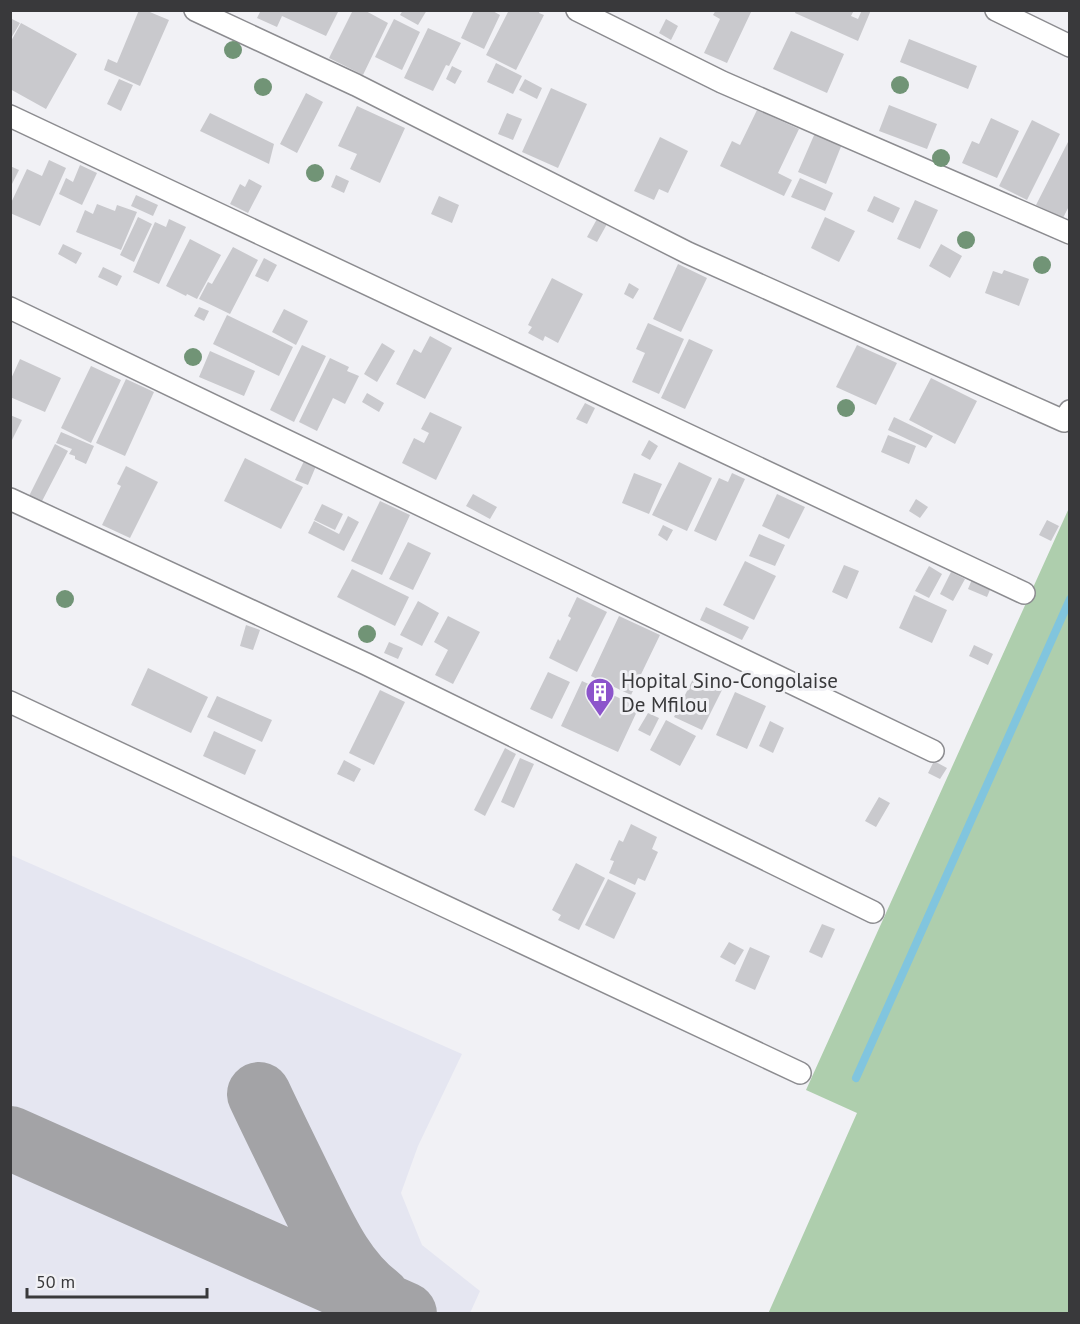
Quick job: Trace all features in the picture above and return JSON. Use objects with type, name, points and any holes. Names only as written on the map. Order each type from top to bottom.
[{"type":"street","points":[[195,10],[356,85],[688,253],[1064,421],[1070,411]]},
{"type":"street","points":[[577,10],[722,82],[1070,233]]},
{"type":"street","points":[[996,10],[1070,46]]},
{"type":"street","points":[[10,116],[1024,593]]},
{"type":"street","points":[[10,308],[933,751]]},
{"type":"street","points":[[10,499],[366,664],[873,912]]},
{"type":"street","points":[[10,702],[800,1073]]},
{"type":"shaded area","points":[[11,855],[462,1054],[418,1146],[401,1193],[422,1245],[480,1291],[470,1313],[11,1313]]},
{"type":"green space","points":[[1069,508],[1069,1313],[768,1314],[857,1113],[806,1090]]},
{"type":"building","points":[[139,10],[145,10],[169,20],[140,86],[104,70],[108,59],[117,63]]},
{"type":"building","points":[[261,10],[339,10],[326,36],[282,16],[277,27],[257,18]]},
{"type":"building","points":[[353,10],[364,10],[388,23],[363,75],[329,58]]},
{"type":"building","points":[[403,10],[427,10],[418,25],[400,15]]},
{"type":"building","points":[[474,10],[491,10],[500,15],[484,49],[461,38]]},
{"type":"building","points":[[509,10],[540,10],[539,13],[544,15],[516,70],[486,55]]},
{"type":"building","points":[[716,10],[752,10],[727,63],[704,53],[720,19],[713,15]]},
{"type":"building","points":[[796,10],[854,10],[851,16],[858,19],[862,10],[871,10],[858,41],[795,13]]},
{"type":"building","points":[[10,18],[20,23],[10,40]]},
{"type":"building","points":[[394,19],[420,32],[402,70],[375,57]]},
{"type":"building","points":[[666,19],[678,26],[671,40],[659,33]]},
{"type":"building","points":[[21,23],[77,54],[46,109],[10,89],[10,43]]},
{"type":"building","points":[[428,28],[461,43],[449,66],[446,65],[433,91],[404,78]]},
{"type":"building","points":[[791,31],[844,54],[827,93],[773,69]]},
{"type":"building","points":[[909,39],[977,66],[968,89],[900,62]]},
{"type":"building","points":[[496,63],[522,76],[513,94],[487,82]]},
{"type":"building","points":[[452,66],[462,71],[455,84],[446,79]]},
{"type":"building","points":[[119,79],[133,85],[121,111],[107,104]]},
{"type":"building","points":[[525,79],[542,88],[537,99],[519,90]]},
{"type":"building","points":[[551,88],[587,104],[558,168],[522,152]]},
{"type":"building","points":[[306,93],[323,102],[297,153],[280,144]]},
{"type":"building","points":[[889,105],[937,124],[927,149],[879,131]]},
{"type":"building","points":[[357,106],[405,128],[380,183],[350,169],[357,154],[338,146]]},
{"type":"building","points":[[757,110],[799,129],[778,173],[792,180],[784,196],[720,166],[732,141],[740,145]]},
{"type":"building","points":[[210,113],[274,144],[269,164],[200,131]]},
{"type":"building","points":[[507,113],[522,119],[513,140],[498,134]]},
{"type":"building","points":[[991,118],[1019,131],[997,178],[962,163],[972,141],[979,144]]},
{"type":"building","points":[[1032,120],[1060,134],[1027,200],[999,186]]},
{"type":"building","points":[[815,133],[842,144],[826,184],[798,172]]},
{"type":"building","points":[[660,137],[688,151],[668,193],[659,189],[654,200],[634,191]]},
{"type":"building","points":[[1070,138],[1070,204],[1063,218],[1036,205]]},
{"type":"building","points":[[49,160],[66,168],[40,226],[10,213],[10,205],[27,169],[42,176]]},
{"type":"building","points":[[80,165],[97,173],[82,205],[59,194],[66,178],[73,182]]},
{"type":"building","points":[[10,166],[19,170],[10,188]]},
{"type":"building","points":[[336,175],[349,181],[344,193],[331,187]]},
{"type":"building","points":[[800,178],[833,193],[825,211],[791,197]]},
{"type":"building","points":[[249,179],[262,186],[248,213],[230,204],[240,184],[245,187]]},
{"type":"building","points":[[136,195],[158,205],[153,216],[131,206]]},
{"type":"building","points":[[439,196],[459,205],[452,223],[431,214]]},
{"type":"building","points":[[874,196],[900,208],[893,223],[867,211]]},
{"type":"building","points":[[915,200],[938,210],[920,249],[897,239]]},
{"type":"building","points":[[97,204],[115,211],[117,205],[137,212],[121,250],[76,232],[85,210],[93,214]]},
{"type":"building","points":[[138,217],[152,224],[134,262],[120,255]]},
{"type":"building","points":[[825,217],[855,231],[839,262],[811,248]]},
{"type":"building","points":[[169,219],[186,227],[159,284],[133,272],[155,222],[166,227]]},
{"type":"building","points":[[597,219],[607,224],[597,242],[587,237]]},
{"type":"building","points":[[190,239],[221,255],[197,299],[166,286]]},
{"type":"building","points":[[63,244],[82,253],[76,264],[58,254]]},
{"type":"building","points":[[941,244],[962,256],[950,278],[929,266]]},
{"type":"building","points":[[233,247],[258,260],[230,314],[199,299],[208,282],[212,284]]},
{"type":"building","points":[[264,258],[277,265],[268,282],[255,276]]},
{"type":"building","points":[[678,264],[707,278],[681,332],[653,319]]},
{"type":"building","points":[[103,267],[122,276],[117,286],[98,277]]},
{"type":"building","points":[[1004,270],[1029,279],[1019,306],[985,293],[993,271],[1002,274]]},
{"type":"building","points":[[552,278],[583,294],[558,343],[545,336],[543,341],[528,333],[532,327],[528,325]]},
{"type":"building","points":[[629,283],[639,289],[633,299],[624,294]]},
{"type":"building","points":[[199,307],[209,311],[204,321],[194,316]]},
{"type":"building","points":[[284,309],[308,321],[296,345],[272,332]]},
{"type":"building","points":[[227,315],[293,347],[279,376],[213,344]]},
{"type":"building","points":[[648,323],[684,339],[659,394],[632,382],[645,353],[636,349]]},
{"type":"building","points":[[430,336],[452,348],[425,399],[396,384],[414,349],[421,353]]},
{"type":"building","points":[[689,339],[713,350],[685,409],[661,398]]},
{"type":"building","points":[[382,343],[395,351],[377,382],[364,374]]},
{"type":"building","points":[[302,345],[326,356],[294,422],[270,410]]},
{"type":"building","points":[[857,345],[897,363],[876,405],[836,387]]},
{"type":"building","points":[[210,351],[255,371],[244,396],[199,377]]},
{"type":"building","points":[[330,358],[349,367],[347,371],[359,376],[345,404],[333,398],[317,431],[299,422]]},
{"type":"building","points":[[20,359],[61,378],[45,412],[10,397],[10,381]]},
{"type":"building","points":[[91,366],[121,380],[91,443],[61,428]]},
{"type":"building","points":[[931,378],[977,401],[955,444],[909,420]]},
{"type":"building","points":[[126,379],[154,392],[125,456],[96,443]]},
{"type":"building","points":[[367,393],[384,403],[379,412],[362,402]]},
{"type":"building","points":[[585,403],[595,408],[587,424],[576,419]]},
{"type":"building","points":[[430,412],[462,427],[436,480],[402,463],[414,438],[424,443],[429,433],[421,429]]},
{"type":"building","points":[[10,415],[22,420],[10,444]]},
{"type":"building","points":[[894,417],[933,436],[926,448],[888,430]]},
{"type":"building","points":[[61,432],[94,446],[86,464],[69,454],[72,449],[56,443]]},
{"type":"building","points":[[888,435],[916,446],[909,464],[881,452]]},
{"type":"building","points":[[649,440],[658,446],[650,460],[641,455]]},
{"type":"building","points":[[55,444],[68,451],[40,505],[28,498]]},
{"type":"building","points":[[245,458],[303,487],[281,529],[224,501]]},
{"type":"building","points":[[304,461],[316,466],[308,485],[295,480]]},
{"type":"building","points":[[679,462],[712,478],[687,531],[652,515]]},
{"type":"building","points":[[126,466],[158,482],[130,538],[102,525],[121,486],[117,484]]},
{"type":"building","points":[[634,473],[662,484],[649,514],[622,503]]},
{"type":"building","points":[[732,473],[745,479],[716,541],[694,531],[719,478],[728,482]]},
{"type":"building","points":[[473,494],[497,507],[490,519],[466,506]]},
{"type":"building","points":[[777,494],[805,507],[789,539],[762,526]]},
{"type":"building","points":[[916,499],[928,507],[920,518],[909,511]]},
{"type":"building","points":[[380,501],[410,515],[382,575],[351,561]]},
{"type":"building","points":[[322,504],[343,514],[335,530],[314,520]]},
{"type":"building","points":[[348,516],[359,522],[344,551],[308,533],[314,521],[339,534]]},
{"type":"building","points":[[1047,520],[1059,526],[1051,541],[1039,535]]},
{"type":"building","points":[[663,525],[673,530],[667,541],[658,535]]},
{"type":"building","points":[[759,534],[785,545],[775,566],[749,556]]},
{"type":"building","points":[[408,542],[431,553],[413,590],[389,579]]},
{"type":"building","points":[[745,561],[776,576],[754,620],[723,605]]},
{"type":"building","points":[[844,565],[859,571],[847,599],[832,592]]},
{"type":"building","points":[[929,566],[942,574],[929,598],[915,591]]},
{"type":"building","points":[[352,569],[409,597],[395,626],[337,597]]},
{"type":"building","points":[[951,572],[965,579],[953,601],[940,594]]},
{"type":"building","points":[[973,577],[992,585],[987,597],[968,589]]},
{"type":"building","points":[[914,595],[947,610],[932,643],[899,628]]},
{"type":"building","points":[[577,597],[607,612],[577,672],[549,658],[571,618],[568,616]]},
{"type":"building","points":[[418,601],[439,613],[422,646],[400,635]]},
{"type":"building","points":[[706,607],[749,627],[742,640],[700,620]]},
{"type":"building","points":[[448,616],[480,632],[453,684],[435,675],[448,650],[434,642]]},
{"type":"building","points":[[619,616],[660,635],[631,695],[591,676]]},
{"type":"building","points":[[246,625],[260,630],[253,650],[240,646]]},
{"type":"building","points":[[389,642],[403,648],[398,659],[384,653]]},
{"type":"building","points":[[974,645],[993,654],[988,665],[969,656]]},
{"type":"building","points":[[148,668],[208,697],[191,733],[131,705]]},
{"type":"building","points":[[697,671],[725,684],[702,730],[674,717]]},
{"type":"building","points":[[548,672],[570,682],[552,719],[530,709]]},
{"type":"building","name":"Hopital Sino-Congolaise De Mfilou","points":[[582,681],[639,707],[618,752],[561,726]]},
{"type":"building","points":[[380,690],[405,702],[374,765],[349,753]]},
{"type":"building","points":[[735,692],[766,706],[747,749],[716,735]]},
{"type":"building","points":[[217,696],[272,720],[262,742],[207,717]]},
{"type":"building","points":[[648,713],[659,718],[650,736],[638,730]]},
{"type":"building","points":[[666,720],[696,736],[680,766],[650,750]]},
{"type":"building","points":[[770,721],[784,728],[773,753],[759,746]]},
{"type":"building","points":[[214,731],[256,750],[245,775],[203,756]]},
{"type":"building","points":[[505,748],[516,754],[485,816],[474,810]]},
{"type":"building","points":[[520,758],[534,764],[514,808],[501,802]]},
{"type":"building","points":[[344,760],[361,769],[354,782],[337,774]]},
{"type":"building","points":[[934,761],[947,768],[940,779],[928,773]]},
{"type":"building","points":[[879,797],[890,803],[876,827],[865,821]]},
{"type":"building","points":[[631,824],[657,837],[652,849],[658,852],[645,881],[638,878],[635,885],[609,873],[614,861],[610,860],[619,840],[623,842]]},
{"type":"building","points":[[576,863],[605,878],[579,930],[558,920],[561,915],[552,910]]},
{"type":"building","points":[[608,879],[636,893],[614,939],[585,925]]},
{"type":"building","points":[[822,924],[835,929],[822,958],[809,952]]},
{"type":"building","points":[[729,942],[744,950],[735,965],[720,957]]},
{"type":"building","points":[[750,947],[770,956],[755,990],[735,981]]},
{"type":"waterway","points":[[856,1078],[1070,599]]},
{"type":"taxiway","points":[[259,1094],[335,1246],[354,1275],[379,1298]]},
{"type":"taxiway","points":[[10,1138],[405,1314]]},
{"type":"place","name":"Hopital Sino-Congolaise De Mfilou","points":[[600,718]]}]
